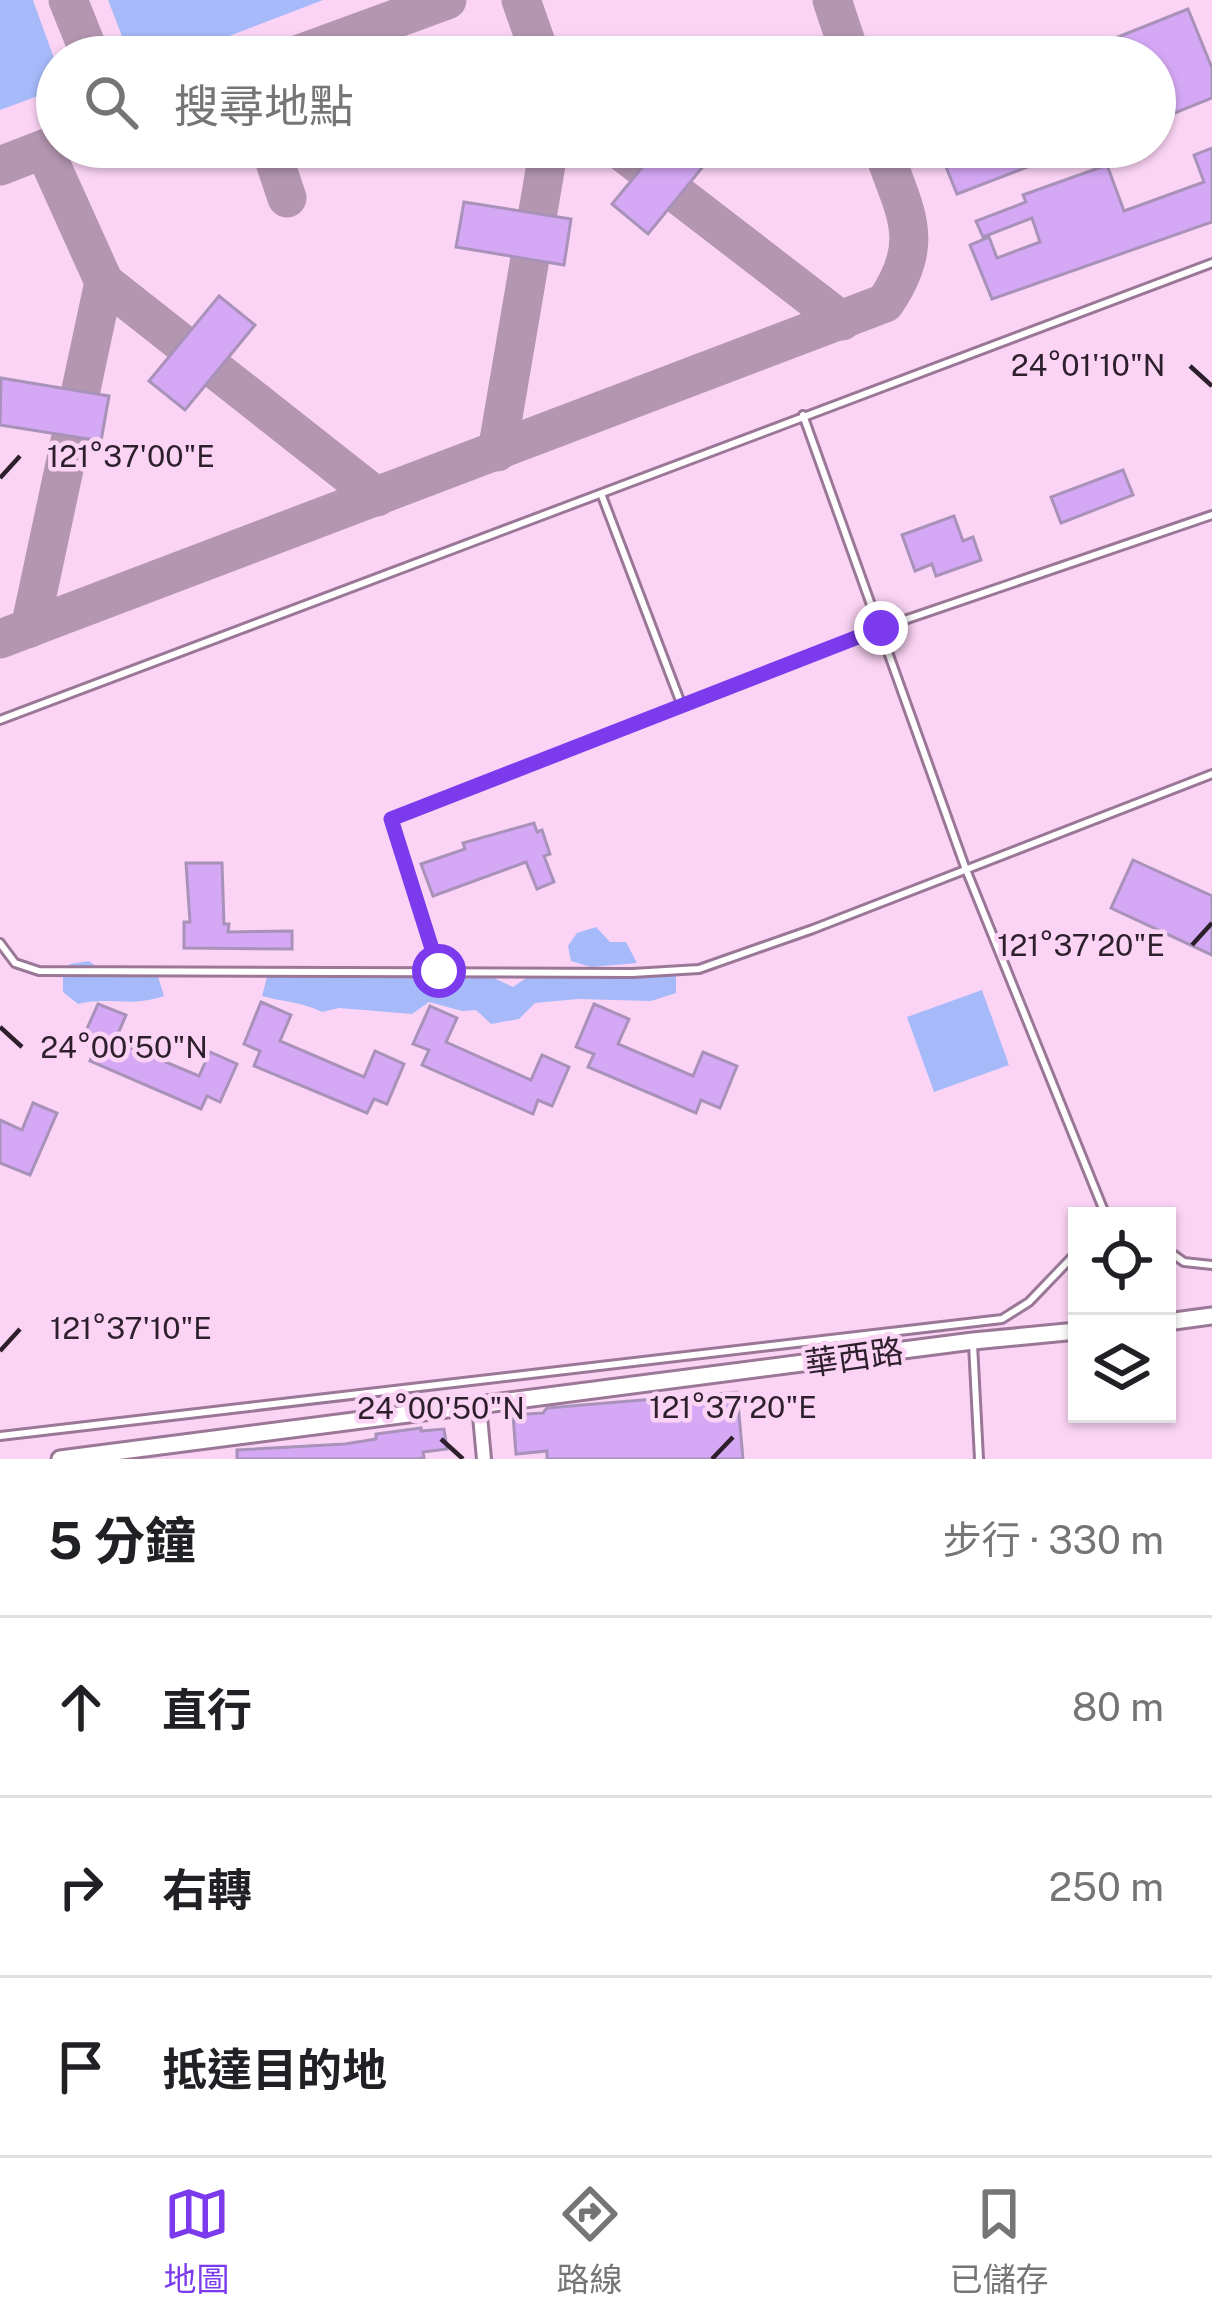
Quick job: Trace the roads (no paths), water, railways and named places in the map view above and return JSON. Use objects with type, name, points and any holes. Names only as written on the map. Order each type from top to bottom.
[{"type":"street","points":[[1176,1321],[1212,1316]]},
{"type":"street","name":"華西路","points":[[60,1459],[1068,1332]]},
{"type":"street","points":[[479,1405],[484,1459]]},
{"type":"lane","points":[[0,720],[1212,263]]},
{"type":"lane","points":[[803,415],[964,867],[1102,1207]]},
{"type":"lane","points":[[602,495],[682,706]]},
{"type":"lane","points":[[439,971],[391,819],[881,628],[1212,514]]},
{"type":"lane","points":[[0,944],[15,963],[40,971],[632,973],[699,969],[1212,774]]},
{"type":"lane","points":[[1176,1256],[1184,1262],[1212,1265]]},
{"type":"lane","points":[[0,1436],[1002,1319],[1029,1302],[1068,1261]]},
{"type":"lane","points":[[973,1341],[979,1459]]}]
